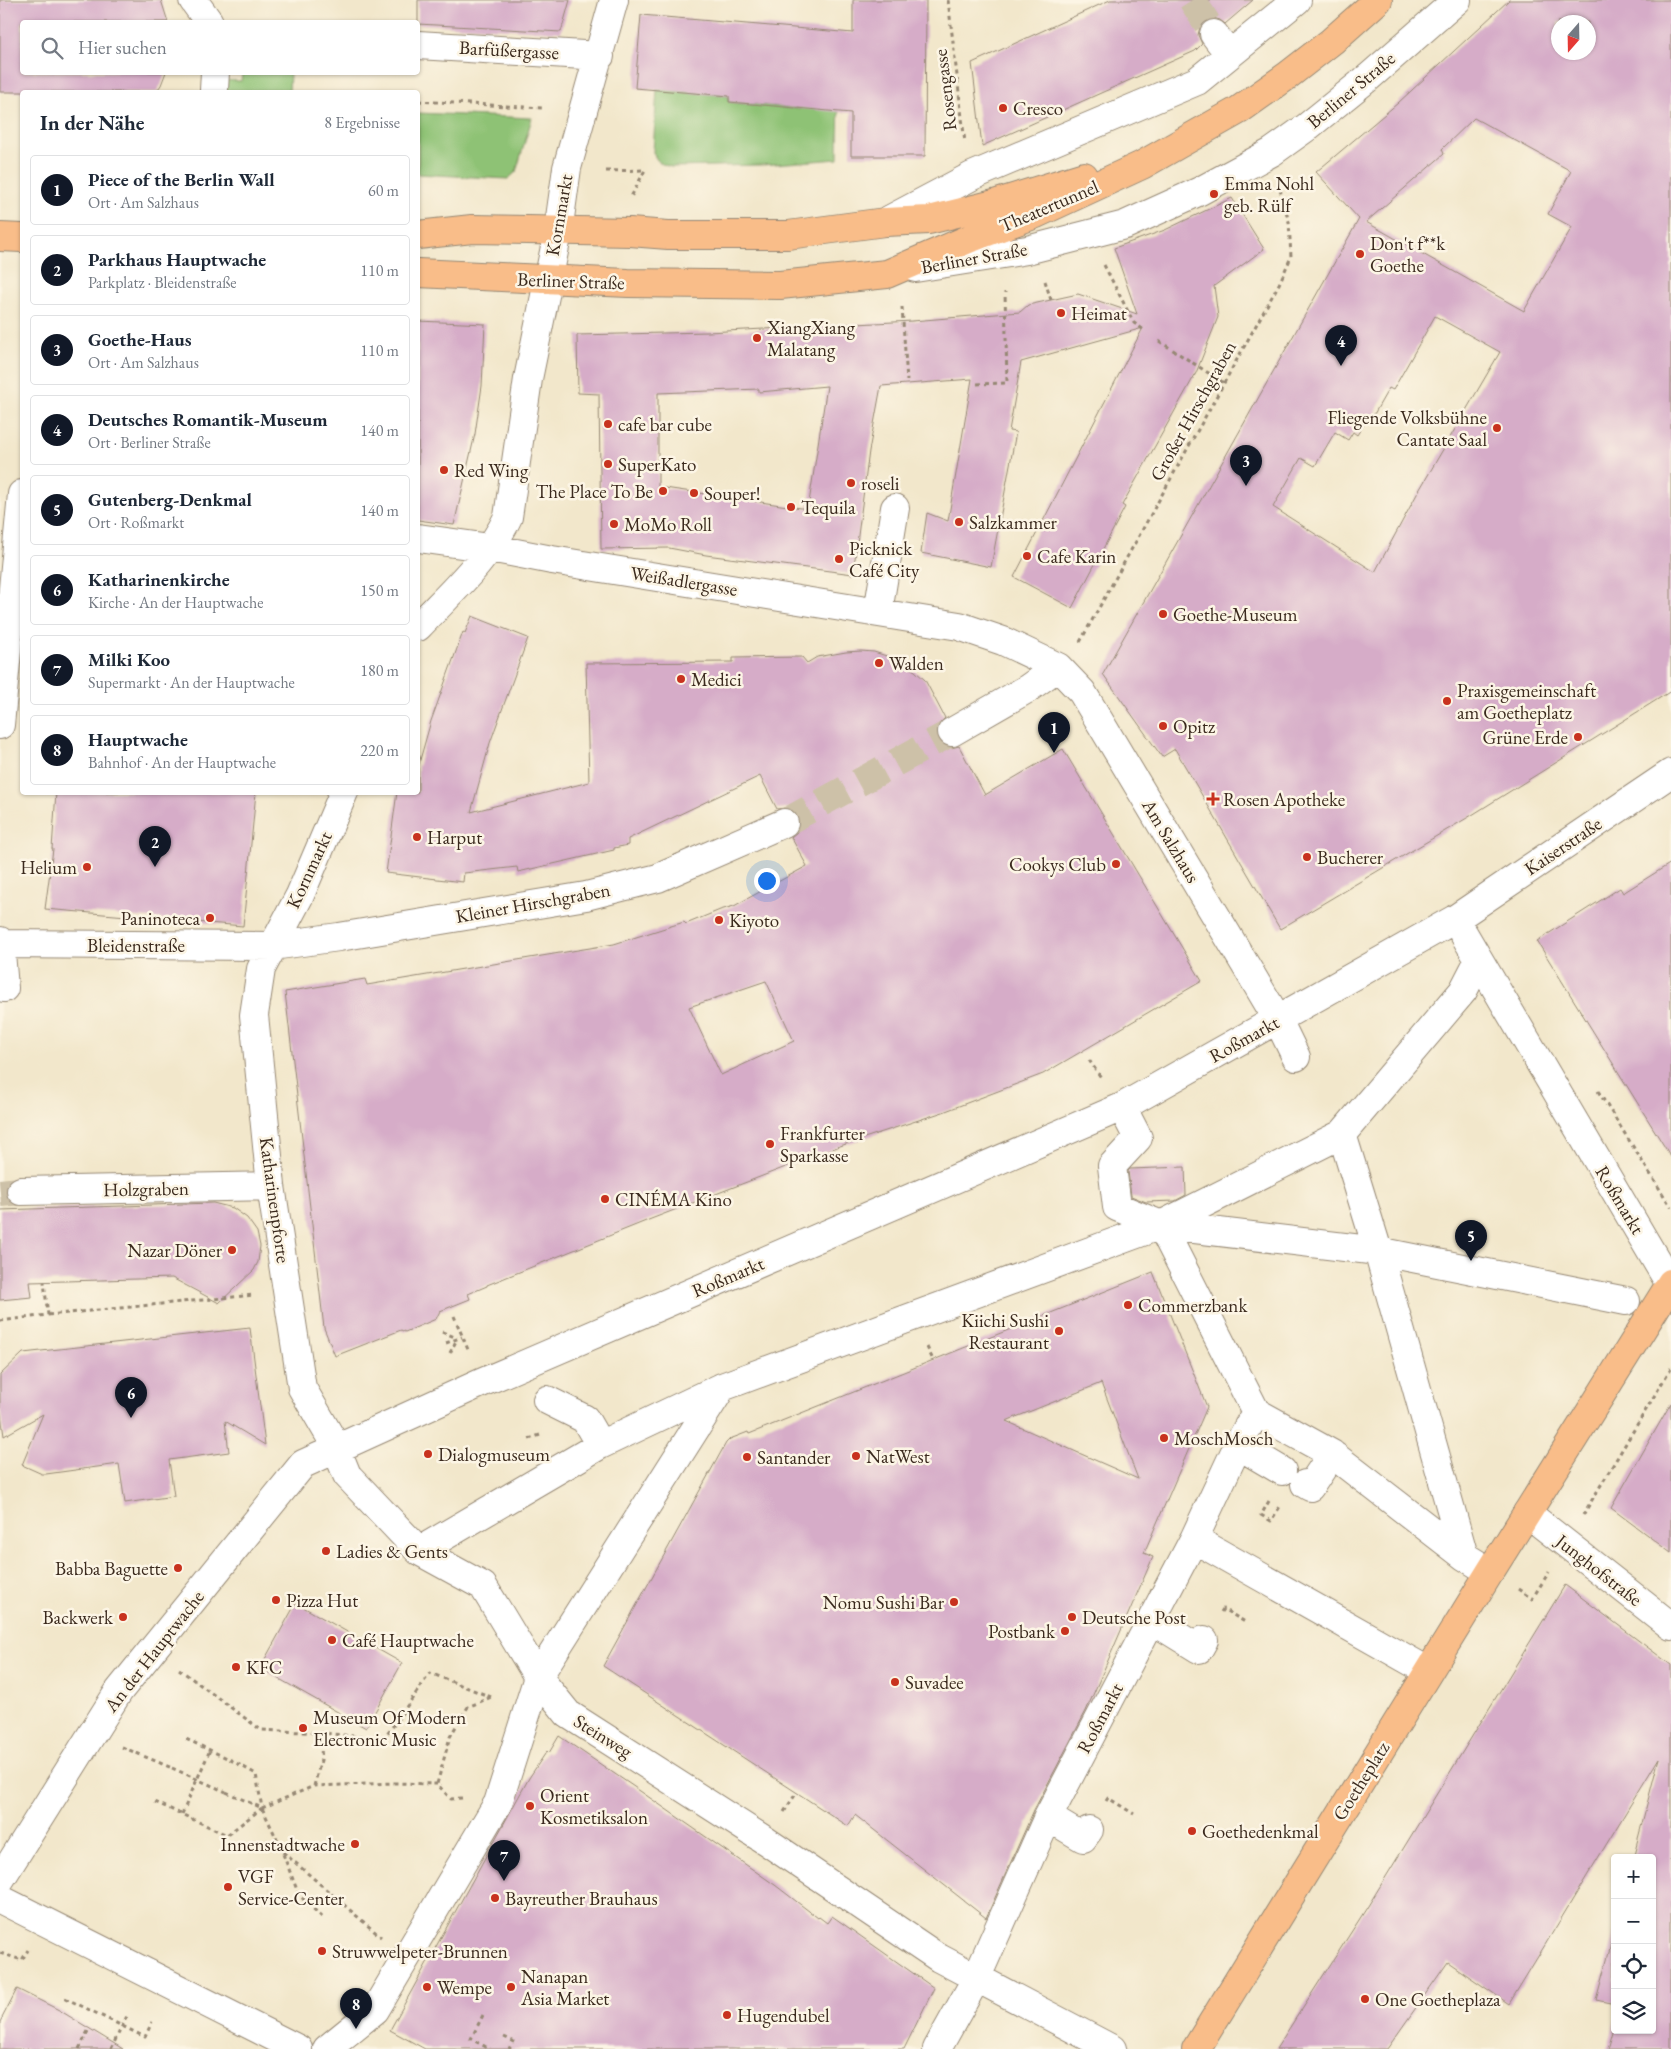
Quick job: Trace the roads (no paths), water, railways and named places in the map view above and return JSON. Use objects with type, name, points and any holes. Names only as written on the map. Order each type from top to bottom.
[{"type":"main road","name":"Theatertunnel","points":[[887,274],[971,238],[1036,214],[1127,173],[1239,110],[1332,41],[1378,0]]},
{"type":"main road","name":"Theatertunnel","points":[[885,222],[929,220],[994,204],[1180,143]]},
{"type":"main road","points":[[420,235],[472,229],[630,232],[668,235],[788,235],[885,222]]},
{"type":"main road","points":[[0,237],[20,238]]},
{"type":"main road","name":"Berliner Straße","points":[[420,274],[547,280],[780,285],[887,274]]},
{"type":"main road","name":"Roßmarkt","points":[[1527,1513],[1671,1284]]},
{"type":"main road","name":"Goetheplatz","points":[[1196,2049],[1527,1513]]},
{"type":"street","points":[[193,0],[208,20]]},
{"type":"street","name":"Kornmarkt","points":[[420,625],[466,578],[500,534],[508,517],[528,379],[558,232],[567,168],[600,56],[614,0]]},
{"type":"street","points":[[885,222],[972,176],[1197,81],[1221,44],[1297,0]]},
{"type":"street","name":"Berliner Straße","points":[[887,274],[1027,250],[1125,225],[1200,190],[1272,152],[1307,127],[1369,77],[1457,0]]},
{"type":"street","name":"Barfüßergasse","points":[[420,46],[600,56]]},
{"type":"street","points":[[878,612],[895,508]]},
{"type":"street","points":[[0,725],[20,515]]},
{"type":"street","points":[[420,538],[490,548]]},
{"type":"street","name":"Weißadlergasse","points":[[490,548],[552,560],[959,626],[1003,640],[1058,666]]},
{"type":"street","points":[[420,597],[466,578]]},
{"type":"street","points":[[952,732],[1027,689],[1058,666]]},
{"type":"street","name":"Am Salzhaus","points":[[1058,666],[1082,692],[1278,1020],[1296,1057]]},
{"type":"street","name":"Kaiserstraße","points":[[1455,919],[1671,773]]},
{"type":"street","name":"Kornmarkt","points":[[272,946],[300,895],[343,795]]},
{"type":"street","name":"Kleiner Hirschgraben","points":[[272,946],[340,937],[595,894],[658,878],[784,823]]},
{"type":"street","name":"Roßmarkt","points":[[336,1448],[481,1383],[1122,1108],[1455,919],[1671,1284]]},
{"type":"street","points":[[0,943],[4,988]]},
{"type":"street","name":"Bleidenstraße","points":[[0,943],[272,946]]},
{"type":"street","name":"Katharinenpforte","points":[[272,946],[261,969],[254,1015],[271,1186],[302,1388],[336,1448]]},
{"type":"street","points":[[419,1551],[600,1445],[722,1387],[1161,1225],[1342,1134],[1463,991],[1479,960]]},
{"type":"street","points":[[1122,1108],[1138,1138],[1112,1166],[1117,1207],[1161,1225],[1378,1251],[1626,1301]]},
{"type":"street","points":[[1342,1134],[1378,1251],[1464,1556]]},
{"type":"street","name":"Holzgraben","points":[[21,1191],[271,1186]]},
{"type":"street","points":[[1161,1225],[1256,1412],[1332,1454],[1464,1556],[1490,1572]]},
{"type":"street","points":[[330,2048],[375,2010],[498,1803],[538,1677],[722,1387]]},
{"type":"street","points":[[547,1400],[585,1419],[600,1445]]},
{"type":"street","name":"Roßmarkt","points":[[937,2049],[976,1979],[1048,1817],[1194,1539],[1238,1445],[1256,1412]]},
{"type":"street","points":[[1238,1445],[1310,1487],[1332,1454]]},
{"type":"street","name":"Steinweg","points":[[336,1448],[347,1475],[419,1551],[483,1586],[538,1677],[568,1714],[766,1840],[939,1958],[976,1979]]},
{"type":"street","name":"An der Hauptwache","points":[[0,1880],[119,1691],[303,1464],[336,1448]]},
{"type":"street","name":"Junghofstraße","points":[[1527,1513],[1671,1626]]},
{"type":"street","points":[[1194,1539],[1428,1672]]},
{"type":"street","points":[[1152,1620],[1199,1649],[1204,1640]]},
{"type":"street","points":[[1048,1817],[1083,1838],[1089,1830]]},
{"type":"street","points":[[0,1899],[298,2049]]},
{"type":"street","points":[[976,1979],[1112,2049]]},
{"type":"tunnel","points":[[1192,0],[1214,34]]},
{"type":"tunnel","points":[[784,823],[952,732]]},
{"type":"tunnel","points":[[0,1193],[21,1191]]},
{"type":"place","name":"Cresco","points":[[1003,108]]},
{"type":"place","name":"Emma Nohl geb. Rülf","points":[[1214,194]]},
{"type":"place","name":"Don't f**k Goethe","points":[[1360,254]]},
{"type":"place","name":"Heimat","points":[[1061,313]]},
{"type":"place","name":"XiangXiang Malatang","points":[[757,338]]},
{"type":"place","name":"Deutsches Romantik-Museum","points":[[1341,366]]},
{"type":"place","name":"cafe bar cube","points":[[608,424]]},
{"type":"place","name":"Fliegende Volksbühne Cantate Saal","points":[[1497,428]]},
{"type":"place","name":"SuperKato","points":[[608,464]]},
{"type":"place","name":"Red Wing","points":[[444,470]]},
{"type":"place","name":"roseli","points":[[851,483]]},
{"type":"place","name":"Goethe-Haus","points":[[1246,486]]},
{"type":"place","name":"The Place To Be","points":[[663,491]]},
{"type":"place","name":"Souper!","points":[[694,493]]},
{"type":"place","name":"Tequila","points":[[791,507]]},
{"type":"place","name":"Salzkammer","points":[[959,522]]},
{"type":"place","name":"MoMo Roll","points":[[614,524]]},
{"type":"place","name":"Cafe Karin","points":[[1027,556]]},
{"type":"place","name":"Picknick Café City","points":[[839,559]]},
{"type":"place","name":"Goethe-Museum","points":[[1163,614]]},
{"type":"place","name":"Walden","points":[[879,663]]},
{"type":"place","name":"Medici","points":[[681,679]]},
{"type":"place","name":"Praxisgemeinschaft am Goetheplatz","points":[[1447,701]]},
{"type":"place","name":"Opitz","points":[[1163,726]]},
{"type":"place","name":"Grüne Erde","points":[[1578,737]]},
{"type":"place","name":"Piece of the Berlin Wall","points":[[1054,753]]},
{"type":"place","name":"Rosen Apotheke","points":[[1213,799]]},
{"type":"place","name":"Harput","points":[[417,837]]},
{"type":"place","name":"Bucherer","points":[[1307,857]]},
{"type":"place","name":"Cookys Club","points":[[1116,864]]},
{"type":"place","name":"Helium","points":[[87,867]]},
{"type":"place","name":"Parkhaus Hauptwache","points":[[155,867]]},
{"type":"place","name":"Paninoteca","points":[[210,918]]},
{"type":"place","name":"Kiyoto","points":[[719,920]]},
{"type":"place","name":"Frankfurter Sparkasse","points":[[770,1144]]},
{"type":"place","name":"CINÉMA Kino","points":[[605,1199]]},
{"type":"place","name":"Nazar Döner","points":[[232,1250]]},
{"type":"place","name":"Gutenberg-Denkmal","points":[[1471,1261]]},
{"type":"place","name":"Commerzbank","points":[[1128,1305]]},
{"type":"place","name":"Kiichi Sushi Restaurant","points":[[1059,1331]]},
{"type":"place","name":"Katharinenkirche","points":[[131,1418]]},
{"type":"place","name":"MoschMosch","points":[[1164,1438]]},
{"type":"place","name":"Dialogmuseum","points":[[428,1454]]},
{"type":"place","name":"NatWest","points":[[856,1456]]},
{"type":"place","name":"Santander","points":[[747,1457]]},
{"type":"place","name":"Ladies & Gents","points":[[326,1551]]},
{"type":"place","name":"Babba Baguette","points":[[178,1568]]},
{"type":"place","name":"Pizza Hut","points":[[276,1600]]},
{"type":"place","name":"Nomu Sushi Bar","points":[[954,1602]]},
{"type":"place","name":"Backwerk","points":[[123,1617]]},
{"type":"place","name":"Deutsche Post","points":[[1072,1617]]},
{"type":"place","name":"Postbank","points":[[1065,1631]]},
{"type":"place","name":"Café Hauptwache","points":[[332,1640]]},
{"type":"place","name":"KFC","points":[[236,1667]]},
{"type":"place","name":"Suvadee","points":[[895,1682]]},
{"type":"place","name":"Museum Of Modern Electronic Music","points":[[303,1728]]},
{"type":"place","name":"Orient Kosmetiksalon","points":[[530,1806]]},
{"type":"place","name":"Goethedenkmal","points":[[1192,1831]]},
{"type":"place","name":"Innenstadtwache","points":[[355,1844]]},
{"type":"place","name":"Milki Koo","points":[[504,1881]]},
{"type":"place","name":"VGF Service-Center","points":[[228,1887]]},
{"type":"place","name":"Bayreuther Brauhaus","points":[[495,1898]]},
{"type":"place","name":"Struwwelpeter-Brunnen","points":[[322,1951]]},
{"type":"place","name":"Wempe","points":[[427,1987]]},
{"type":"place","name":"Nanapan Asia Market","points":[[511,1987]]},
{"type":"place","name":"One Goetheplaza","points":[[1365,1999]]},
{"type":"place","name":"Hugendubel","points":[[727,2015]]},
{"type":"place","name":"Hauptwache","points":[[356,2029]]}]
